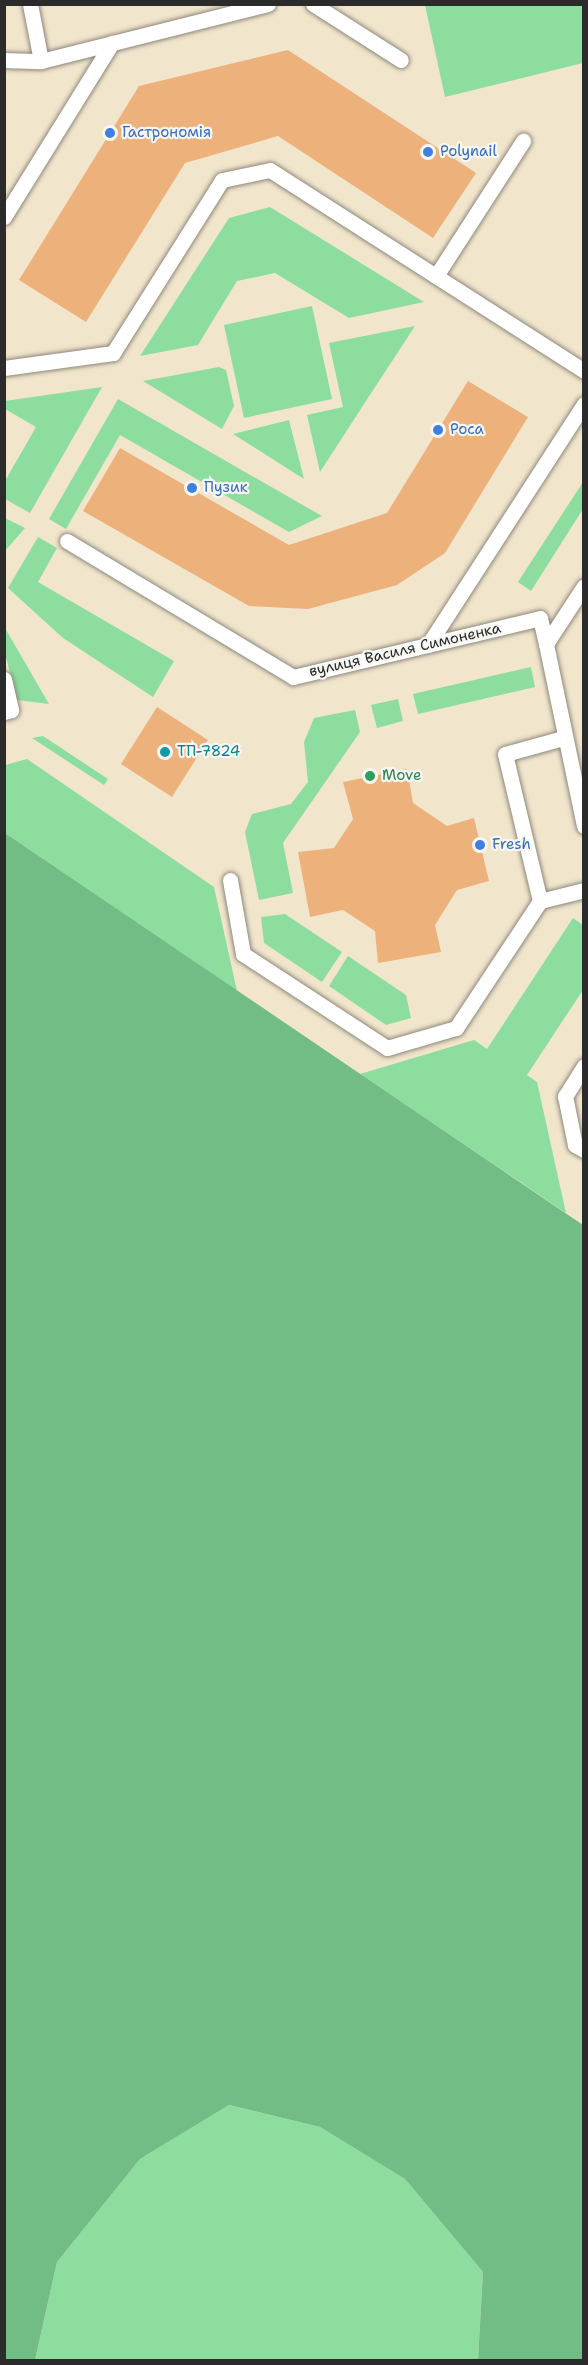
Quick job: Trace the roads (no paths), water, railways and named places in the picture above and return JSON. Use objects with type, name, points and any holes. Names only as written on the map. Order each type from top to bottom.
[{"type":"lane","points":[[30,4],[41,61]]},
{"type":"lane","points":[[4,60],[41,61],[268,4]]},
{"type":"lane","points":[[313,4],[401,60]]},
{"type":"lane","points":[[4,217],[112,43]]},
{"type":"lane","points":[[436,276],[523,141]]},
{"type":"lane","points":[[4,368],[113,353],[222,180],[270,170],[584,371]]},
{"type":"lane","points":[[428,645],[584,404]]},
{"type":"lane","name":"вулиця Василя Симоненка","points":[[67,541],[293,676],[540,618],[546,644]]},
{"type":"lane","points":[[584,586],[546,644],[563,738],[584,826]]},
{"type":"lane","points":[[4,680],[10,710],[4,712]]},
{"type":"lane","points":[[540,901],[505,754],[563,738]]},
{"type":"lane","points":[[230,880],[243,954],[387,1048],[456,1028],[540,901],[584,890]]},
{"type":"lane","points":[[584,1066],[565,1096],[576,1145],[584,1150]]},
{"type":"place","name":"Гастрономія","points":[[110,133]]},
{"type":"place","name":"Polynail","points":[[428,152]]},
{"type":"place","name":"Роса","points":[[438,430]]},
{"type":"place","name":"Пузик","points":[[192,488]]},
{"type":"place","name":"ТП-7824","points":[[165,752]]},
{"type":"place","name":"Move","points":[[370,776]]},
{"type":"place","name":"Fresh","points":[[480,845]]}]
